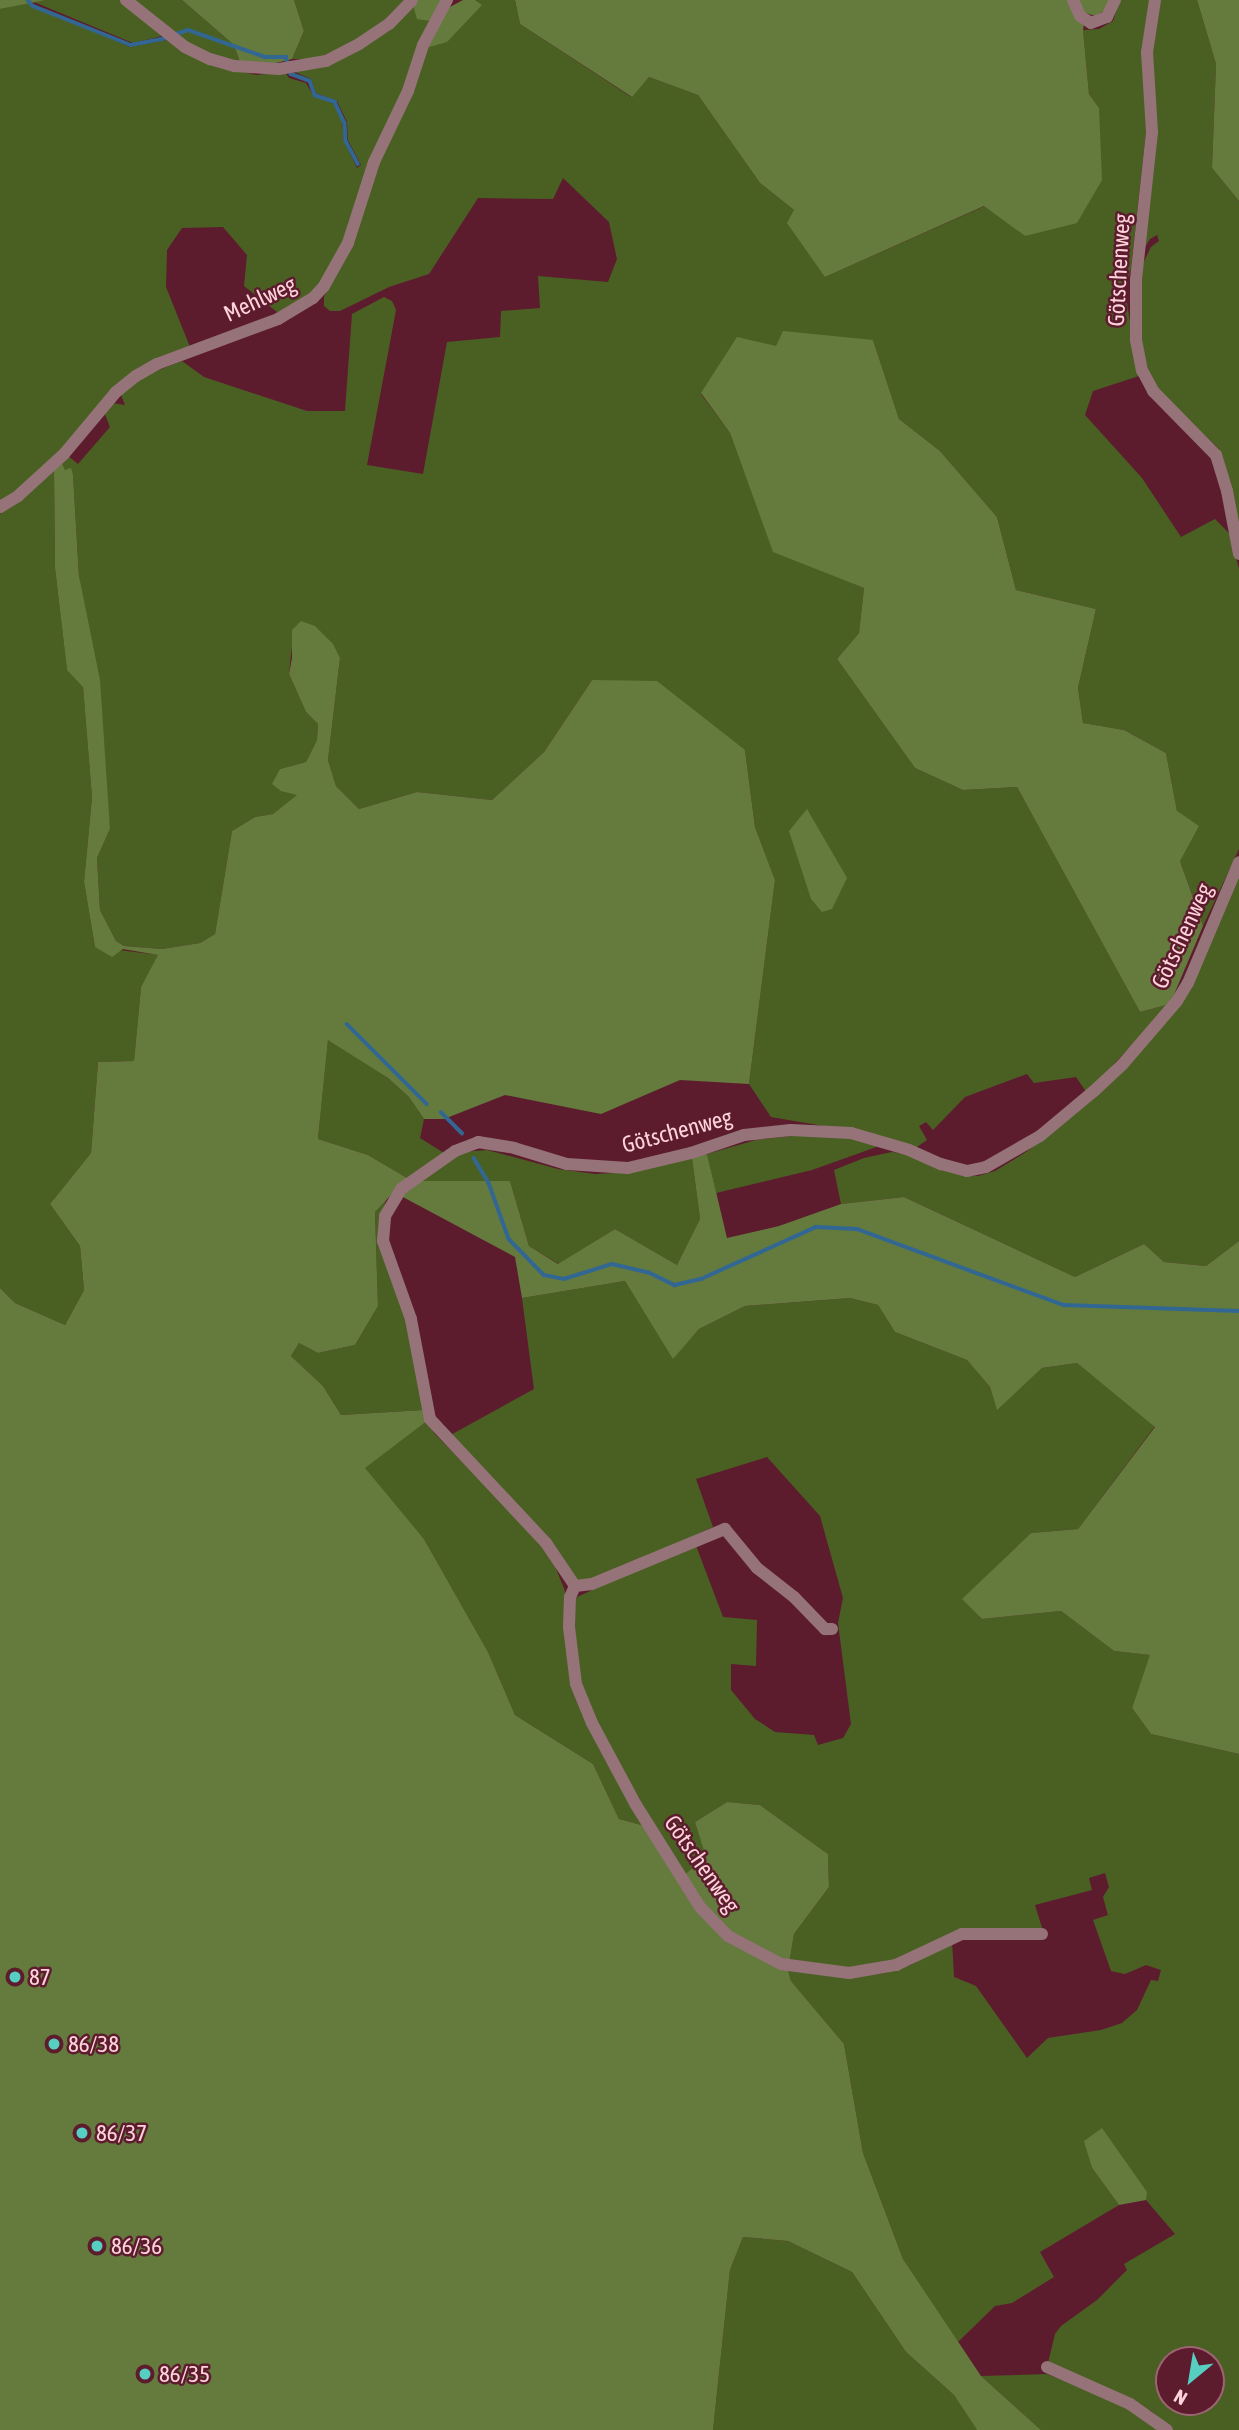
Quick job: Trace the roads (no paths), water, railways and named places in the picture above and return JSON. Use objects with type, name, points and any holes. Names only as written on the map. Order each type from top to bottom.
[{"type":"street","points":[[126,0],[174,39],[210,59],[235,66],[279,69],[326,61],[359,44],[388,24],[412,0]]},
{"type":"street","name":"Mehlweg","points":[[0,508],[18,496],[64,454],[116,392],[136,376],[156,364],[278,319],[313,298],[324,286],[348,243],[374,162],[408,91],[423,46],[447,0]]},
{"type":"street","points":[[1073,0],[1080,16],[1091,23],[1107,17],[1115,0]]},
{"type":"street","name":"Götschenweg","points":[[1155,0],[1147,52],[1152,132],[1136,279],[1136,340],[1142,370],[1153,391],[1216,455],[1227,491],[1239,554]]},
{"type":"street","name":"Götschenweg","points":[[1042,1934],[962,1934],[896,1965],[849,1973],[781,1964],[728,1936],[700,1907],[636,1805],[592,1723],[576,1684],[570,1638],[570,1597],[575,1586],[546,1542],[430,1419],[411,1319],[383,1241],[386,1216],[401,1189],[455,1151],[478,1142],[514,1148],[566,1164],[628,1168],[691,1153],[744,1135],[791,1130],[851,1133],[967,1171],[986,1167],[1040,1136],[1094,1091],[1122,1065],[1177,1001],[1188,983],[1239,862]]},
{"type":"street","points":[[575,1586],[592,1584],[725,1529],[757,1568],[794,1597],[825,1629],[832,1629]]},
{"type":"street","points":[[1046,2367],[1130,2404],[1167,2430]]},
{"type":"waterway","points":[[28,0],[33,6],[131,45],[166,38]]},
{"type":"waterway","points":[[176,34],[188,30],[265,57],[286,57],[288,63]]},
{"type":"waterway","points":[[290,70],[291,74],[310,81],[315,95],[335,102],[345,123],[346,141],[358,164]]},
{"type":"waterway","points":[[347,1024],[427,1104]]},
{"type":"waterway","points":[[441,1112],[462,1133]]},
{"type":"waterway","points":[[474,1158],[489,1183],[509,1239],[544,1275],[564,1279],[612,1264],[648,1272],[675,1285],[701,1279],[816,1227],[857,1229],[1064,1305],[1239,1311]]},
{"type":"place","name":"87","points":[[15,1977]]},
{"type":"place","name":"86/38","points":[[54,2044]]},
{"type":"place","name":"86/37","points":[[82,2133]]},
{"type":"place","name":"86/36","points":[[97,2246]]},
{"type":"place","name":"86/35","points":[[145,2374]]}]
